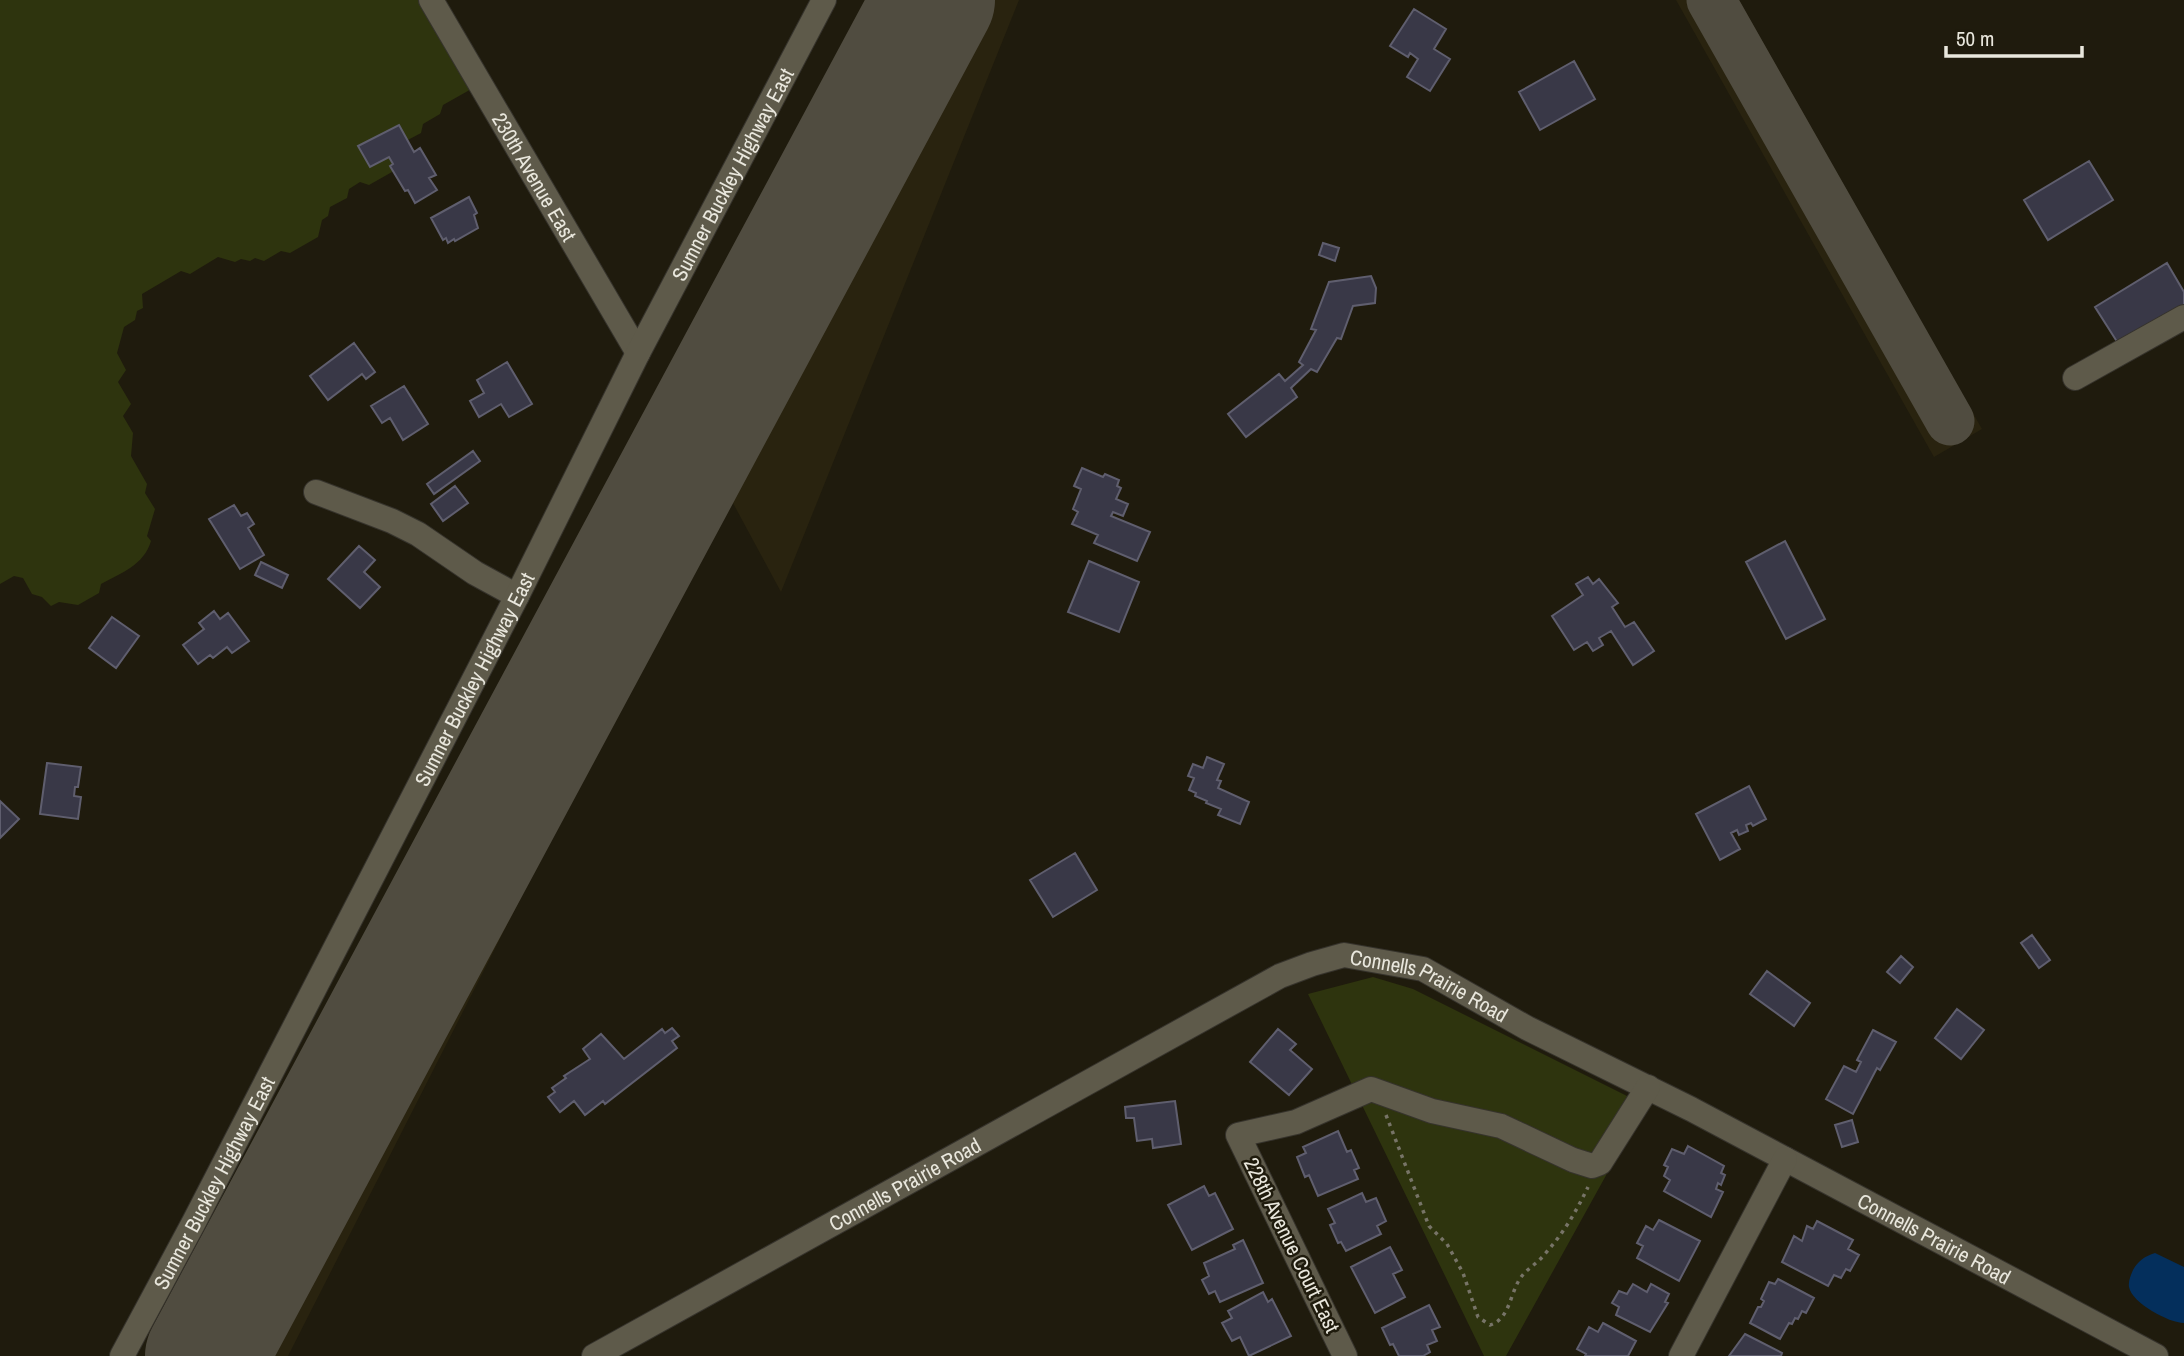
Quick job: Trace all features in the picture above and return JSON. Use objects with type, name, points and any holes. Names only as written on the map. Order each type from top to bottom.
[{"type":"street","name":"230th Avenue East","points":[[431,0],[638,353]]},
{"type":"street","name":"Sumner Buckley Highway East","points":[[122,1356],[201,1210],[517,596],[638,353],[824,0]]},
{"type":"street","points":[[2075,378],[2184,317]]},
{"type":"street","points":[[316,492],[392,521],[418,534],[475,573],[517,596]]},
{"type":"street","name":"Connells Prairie Road","points":[[594,1356],[1280,976],[1344,955],[1423,969],[1527,1028],[1648,1087],[2156,1356]]},
{"type":"street","points":[[1376,1090],[1432,1111],[1501,1126],[1573,1160],[1592,1166],[1600,1163],[1648,1087]]},
{"type":"street","name":"228th Avenue Court East","points":[[1345,1356],[1238,1135],[1296,1122],[1371,1089],[1376,1090]]},
{"type":"street","points":[[1681,1356],[1785,1159]]},
{"type":"path","points":[[1376,1090],[1429,1226],[1447,1244],[1463,1273],[1478,1317],[1490,1325],[1504,1316],[1519,1280],[1573,1219],[1600,1163]]},
{"type":"shaded area","points":[[921,0],[1019,0],[781,592],[727,492],[288,1356],[203,1356]]},
{"type":"shaded area","points":[[1676,0],[1739,0],[1982,429],[1934,457]]},
{"type":"green space","points":[[0,0],[426,0],[482,83],[443,105],[440,114],[423,124],[421,133],[404,142],[392,172],[369,185],[360,182],[349,189],[347,198],[330,207],[328,216],[322,220],[318,237],[290,253],[281,251],[264,261],[255,258],[235,262],[218,257],[190,274],[181,271],[142,294],[143,308],[137,311],[135,320],[124,327],[117,353],[126,370],[118,382],[131,404],[123,416],[133,433],[131,456],[147,484],[145,493],[155,509],[147,536],[151,541],[137,562],[101,584],[99,593],[78,605],[59,602],[51,606],[42,597],[32,594],[23,578],[14,576],[0,584]]},
{"type":"green space","points":[[1373,977],[1413,989],[1645,1105],[1506,1356],[1484,1356],[1308,994]]},
{"type":"water","points":[[2155,1253],[2184,1267],[2184,1323],[2169,1320],[2152,1311],[2137,1299],[2129,1287],[2137,1264]]},
{"type":"building","points":[[1414,9],[1446,29],[1434,49],[1450,59],[1430,91],[1407,77],[1418,59],[1410,53],[1408,57],[1390,46]]},
{"type":"building","points":[[1574,61],[1595,99],[1540,130],[1519,92]]},
{"type":"building","points":[[399,125],[414,152],[420,148],[436,175],[429,178],[437,190],[415,203],[390,166],[393,164],[389,157],[370,167],[358,146]]},
{"type":"building","points":[[2089,161],[2113,200],[2048,240],[2024,200]]},
{"type":"building","points":[[469,197],[477,213],[474,215],[478,228],[448,243],[446,238],[443,240],[431,218]]},
{"type":"building","points":[[1323,243],[1339,248],[1335,261],[1319,255]]},
{"type":"building","points":[[2167,263],[2184,292],[2184,309],[2121,348],[2095,307]]},
{"type":"building","points":[[1371,276],[1376,288],[1375,303],[1353,306],[1341,339],[1337,338],[1317,372],[1311,369],[1291,388],[1297,397],[1246,437],[1228,414],[1279,374],[1285,381],[1303,365],[1299,362],[1316,330],[1311,329],[1329,282]]},
{"type":"building","points":[[354,343],[375,372],[366,379],[362,374],[328,400],[310,376]]},
{"type":"building","points":[[507,362],[532,404],[509,417],[501,404],[479,417],[470,401],[484,393],[477,380]]},
{"type":"building","points":[[404,386],[428,424],[403,440],[390,418],[382,423],[371,406]]},
{"type":"building","points":[[473,451],[480,461],[434,494],[427,484]]},
{"type":"building","points":[[1082,468],[1119,480],[1117,486],[1121,488],[1116,499],[1128,504],[1123,516],[1113,512],[1111,516],[1150,532],[1137,561],[1094,543],[1098,535],[1072,524],[1078,512],[1073,509],[1081,489],[1074,486]]},
{"type":"building","points":[[455,486],[468,503],[443,521],[431,504]]},
{"type":"building","points":[[234,505],[241,516],[247,513],[254,524],[248,528],[264,555],[240,569],[209,519]]},
{"type":"building","points":[[1785,541],[1825,619],[1786,639],[1746,562]]},
{"type":"building","points":[[359,546],[375,560],[364,572],[380,587],[360,608],[328,579]]},
{"type":"building","points":[[1089,561],[1139,582],[1119,632],[1068,612]]},
{"type":"building","points":[[261,562],[288,575],[282,588],[255,575]]},
{"type":"building","points":[[1588,577],[1593,584],[1599,579],[1618,603],[1612,607],[1625,627],[1634,622],[1654,651],[1633,665],[1611,631],[1599,638],[1603,645],[1593,651],[1587,642],[1574,650],[1552,616],[1583,595],[1576,584]]},
{"type":"building","points":[[214,611],[220,619],[228,613],[249,641],[232,653],[227,647],[213,658],[210,655],[198,664],[183,645],[204,629],[199,623]]},
{"type":"building","points":[[112,617],[139,636],[116,668],[89,648]]},
{"type":"building","points":[[1207,757],[1224,764],[1217,780],[1221,781],[1218,788],[1249,802],[1240,824],[1218,815],[1221,809],[1206,803],[1207,801],[1189,790],[1194,778],[1188,776],[1193,764],[1203,768]]},
{"type":"building","points":[[47,763],[81,767],[74,796],[81,797],[78,819],[40,814]]},
{"type":"building","points":[[1749,786],[1766,819],[1753,826],[1751,823],[1746,825],[1748,831],[1739,835],[1737,830],[1731,833],[1740,849],[1720,860],[1696,814]]},
{"type":"building","points":[[0,801],[19,819],[0,838]]},
{"type":"building","points":[[1075,853],[1097,890],[1053,917],[1030,880]]},
{"type":"building","points":[[2032,935],[2050,960],[2039,968],[2021,943]]},
{"type":"building","points":[[1901,956],[1913,967],[1900,983],[1887,972]]},
{"type":"building","points":[[1767,971],[1810,1003],[1794,1026],[1750,994]]},
{"type":"building","points":[[1957,1009],[1984,1030],[1961,1059],[1935,1038]]},
{"type":"building","points":[[672,1028],[679,1036],[672,1041],[677,1048],[605,1104],[603,1101],[585,1115],[574,1101],[560,1112],[548,1097],[555,1092],[552,1088],[566,1078],[564,1076],[590,1059],[583,1049],[601,1034],[624,1059],[662,1029],[665,1033]]},
{"type":"building","points":[[1278,1029],[1296,1044],[1290,1050],[1312,1069],[1289,1095],[1250,1062]]},
{"type":"building","points":[[1873,1030],[1896,1042],[1880,1070],[1877,1068],[1853,1114],[1826,1099],[1844,1066],[1856,1072],[1861,1062],[1857,1060]]},
{"type":"building","points":[[1175,1101],[1181,1144],[1153,1148],[1152,1139],[1137,1141],[1134,1118],[1126,1118],[1125,1107]]},
{"type":"building","points":[[1852,1120],[1858,1142],[1842,1147],[1835,1125]]},
{"type":"building","points":[[1338,1131],[1347,1152],[1351,1150],[1359,1168],[1354,1170],[1358,1179],[1318,1196],[1309,1175],[1305,1177],[1297,1157],[1306,1153],[1303,1147]]},
{"type":"building","points":[[1688,1146],[1724,1166],[1721,1173],[1725,1175],[1716,1189],[1723,1192],[1711,1217],[1664,1191],[1670,1180],[1664,1176],[1668,1167],[1664,1165],[1672,1149],[1684,1154]]},
{"type":"building","points":[[1204,1186],[1209,1196],[1215,1193],[1233,1229],[1192,1250],[1168,1205]]},
{"type":"building","points":[[1362,1193],[1366,1202],[1376,1198],[1386,1221],[1377,1226],[1381,1234],[1346,1251],[1341,1242],[1338,1243],[1330,1225],[1335,1223],[1328,1209]]},
{"type":"building","points":[[1659,1220],[1700,1241],[1679,1281],[1637,1258],[1643,1246],[1637,1243],[1646,1226],[1653,1230]]},
{"type":"building","points":[[1817,1221],[1853,1240],[1848,1249],[1859,1255],[1850,1271],[1846,1269],[1841,1278],[1834,1275],[1828,1286],[1782,1262],[1794,1236],[1802,1241],[1807,1226],[1813,1229]]},
{"type":"building","points":[[1243,1240],[1263,1283],[1220,1302],[1215,1291],[1209,1294],[1202,1280],[1209,1276],[1204,1263],[1235,1249],[1233,1245]]},
{"type":"building","points":[[1390,1247],[1402,1270],[1393,1274],[1405,1297],[1375,1313],[1351,1267]]},
{"type":"building","points":[[1778,1279],[1814,1298],[1806,1313],[1802,1311],[1798,1319],[1795,1318],[1792,1324],[1789,1323],[1780,1339],[1750,1323],[1764,1301],[1761,1299],[1769,1282],[1775,1284]]},
{"type":"building","points":[[1633,1284],[1647,1292],[1651,1284],[1669,1294],[1665,1302],[1668,1303],[1650,1332],[1616,1315],[1619,1307],[1612,1303],[1619,1291],[1627,1294]]},
{"type":"building","points":[[1263,1292],[1268,1302],[1272,1299],[1291,1336],[1249,1356],[1240,1337],[1232,1341],[1222,1323],[1232,1318],[1228,1311]]},
{"type":"building","points":[[1429,1305],[1440,1327],[1432,1330],[1437,1341],[1427,1345],[1430,1352],[1423,1356],[1399,1356],[1382,1328]]},
{"type":"building","points":[[1603,1323],[1636,1341],[1628,1356],[1585,1356],[1586,1354],[1577,1349],[1589,1327],[1598,1332]]},
{"type":"building","points":[[1745,1334],[1782,1353],[1781,1356],[1729,1356]]},
{"type":"taxiway","points":[[1711,0],[1950,421]]},
{"type":"runway","points":[[206,1356],[934,0]]}]
